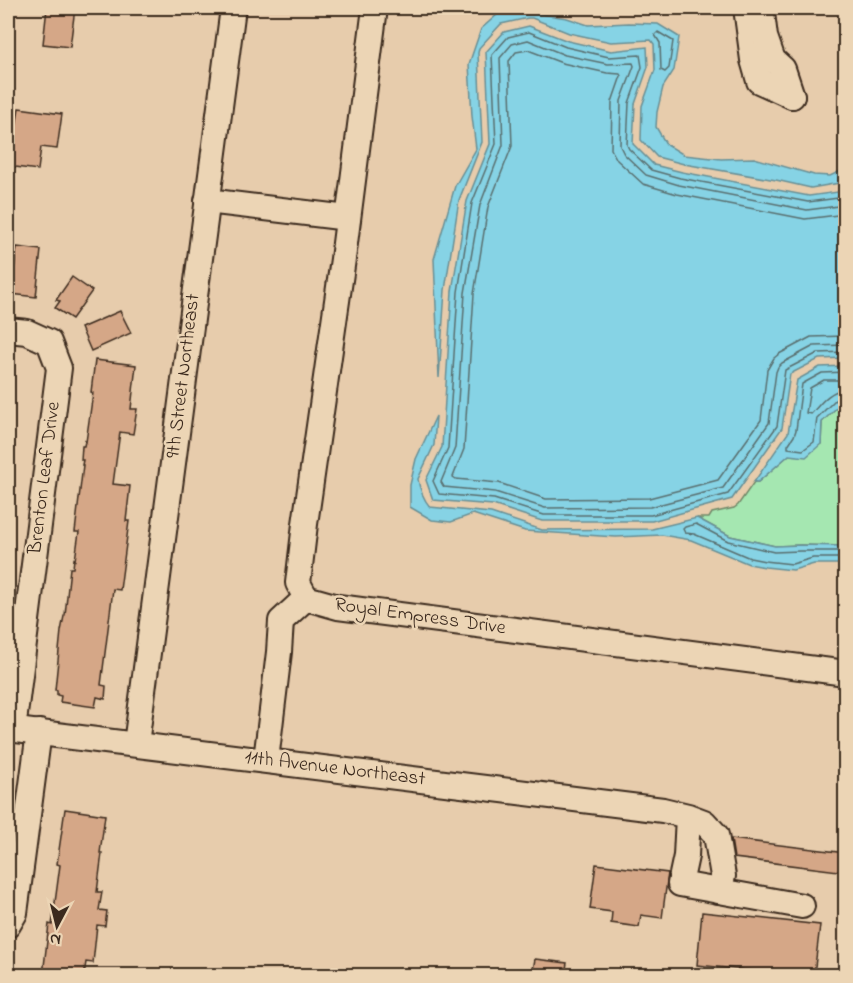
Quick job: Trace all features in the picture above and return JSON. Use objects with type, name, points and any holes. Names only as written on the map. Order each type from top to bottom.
[{"type":"street","name":"9th Street Northeast","points":[[136,744],[233,8]]},
{"type":"street","name":"Royal Empress Drive","points":[[375,8],[305,524],[298,584],[306,598],[338,607],[846,673]]},
{"type":"street","points":[[746,8],[753,60],[759,81],[792,96],[783,69],[773,60],[765,37],[761,8]]},
{"type":"street","points":[[207,201],[348,218]]},
{"type":"street","name":"Brenton Leaf Drive","points":[[8,330],[27,332],[49,342],[58,368],[10,729]]},
{"type":"street","points":[[266,760],[281,621],[306,598]]},
{"type":"street","name":"11th Avenue Northeast","points":[[10,729],[663,810],[704,822],[716,835],[723,876],[720,891]]},
{"type":"street","points":[[8,925],[15,913],[15,863],[39,732]]},
{"type":"street","points":[[688,816],[686,856],[680,884],[802,906]]},
{"type":"green space","points":[[845,401],[845,546],[775,546],[730,536],[697,518],[709,518],[712,513],[734,508],[754,482],[758,482],[789,455],[821,444],[822,422]]},
{"type":"water","points":[[527,12],[567,18],[588,25],[658,24],[679,37],[674,70],[663,87],[656,127],[666,144],[684,155],[721,159],[754,158],[814,175],[830,176],[845,169],[845,182],[811,188],[657,157],[641,140],[642,106],[655,70],[654,44],[651,40],[611,42],[569,33],[532,18],[501,24],[479,48],[478,53],[482,142],[459,200],[445,290],[439,378],[434,259],[455,186],[476,149],[469,64],[481,29],[498,14]]},
{"type":"water","points":[[529,26],[568,41],[611,51],[647,47],[648,67],[635,104],[633,144],[654,165],[809,196],[845,191],[845,358],[819,359],[790,374],[782,428],[732,499],[652,521],[542,521],[493,505],[433,500],[426,480],[442,447],[452,291],[467,201],[490,144],[486,52],[504,32]]},
{"type":"water","points":[[845,366],[845,401],[822,422],[821,444],[806,457],[789,455],[758,482],[754,482],[788,433],[797,380],[820,367]]},
{"type":"water","points":[[436,416],[434,445],[418,479],[422,494],[430,507],[491,513],[542,530],[652,529],[697,518],[730,536],[775,546],[845,546],[845,564],[814,564],[793,570],[749,564],[691,540],[662,535],[616,537],[525,531],[473,514],[451,522],[432,520],[410,507],[410,485],[416,459]]},
{"type":"building","points":[[47,8],[75,8],[70,47],[43,44]]},
{"type":"building","points":[[19,108],[62,114],[57,149],[41,147],[38,170],[8,166],[8,141],[14,141]]},
{"type":"building","points":[[17,247],[41,250],[36,297],[11,294]]},
{"type":"building","points":[[72,277],[92,291],[72,319],[55,308],[60,301],[56,300]]},
{"type":"building","points":[[120,311],[131,333],[91,351],[81,328]]},
{"type":"building","points":[[95,360],[136,365],[131,409],[137,409],[133,434],[120,432],[113,484],[130,486],[126,521],[129,521],[120,590],[113,589],[101,685],[106,686],[105,699],[97,697],[95,707],[60,702],[61,696],[57,695],[57,690],[55,690],[70,568],[73,568],[75,560],[79,532],[75,532],[83,465],[82,446],[86,442]]},
{"type":"building","points":[[65,809],[105,815],[97,892],[102,892],[99,910],[107,911],[105,926],[97,925],[93,963],[86,962],[84,975],[43,975],[49,924],[52,925],[60,865],[57,864]]},
{"type":"building","points":[[731,839],[846,853],[846,872],[734,858]]},
{"type":"building","points":[[596,864],[668,873],[662,918],[641,915],[639,927],[611,923],[612,912],[590,909]]},
{"type":"building","points":[[702,912],[820,925],[814,975],[697,965]]},
{"type":"building","points":[[535,959],[567,963],[565,975],[532,975]]}]
